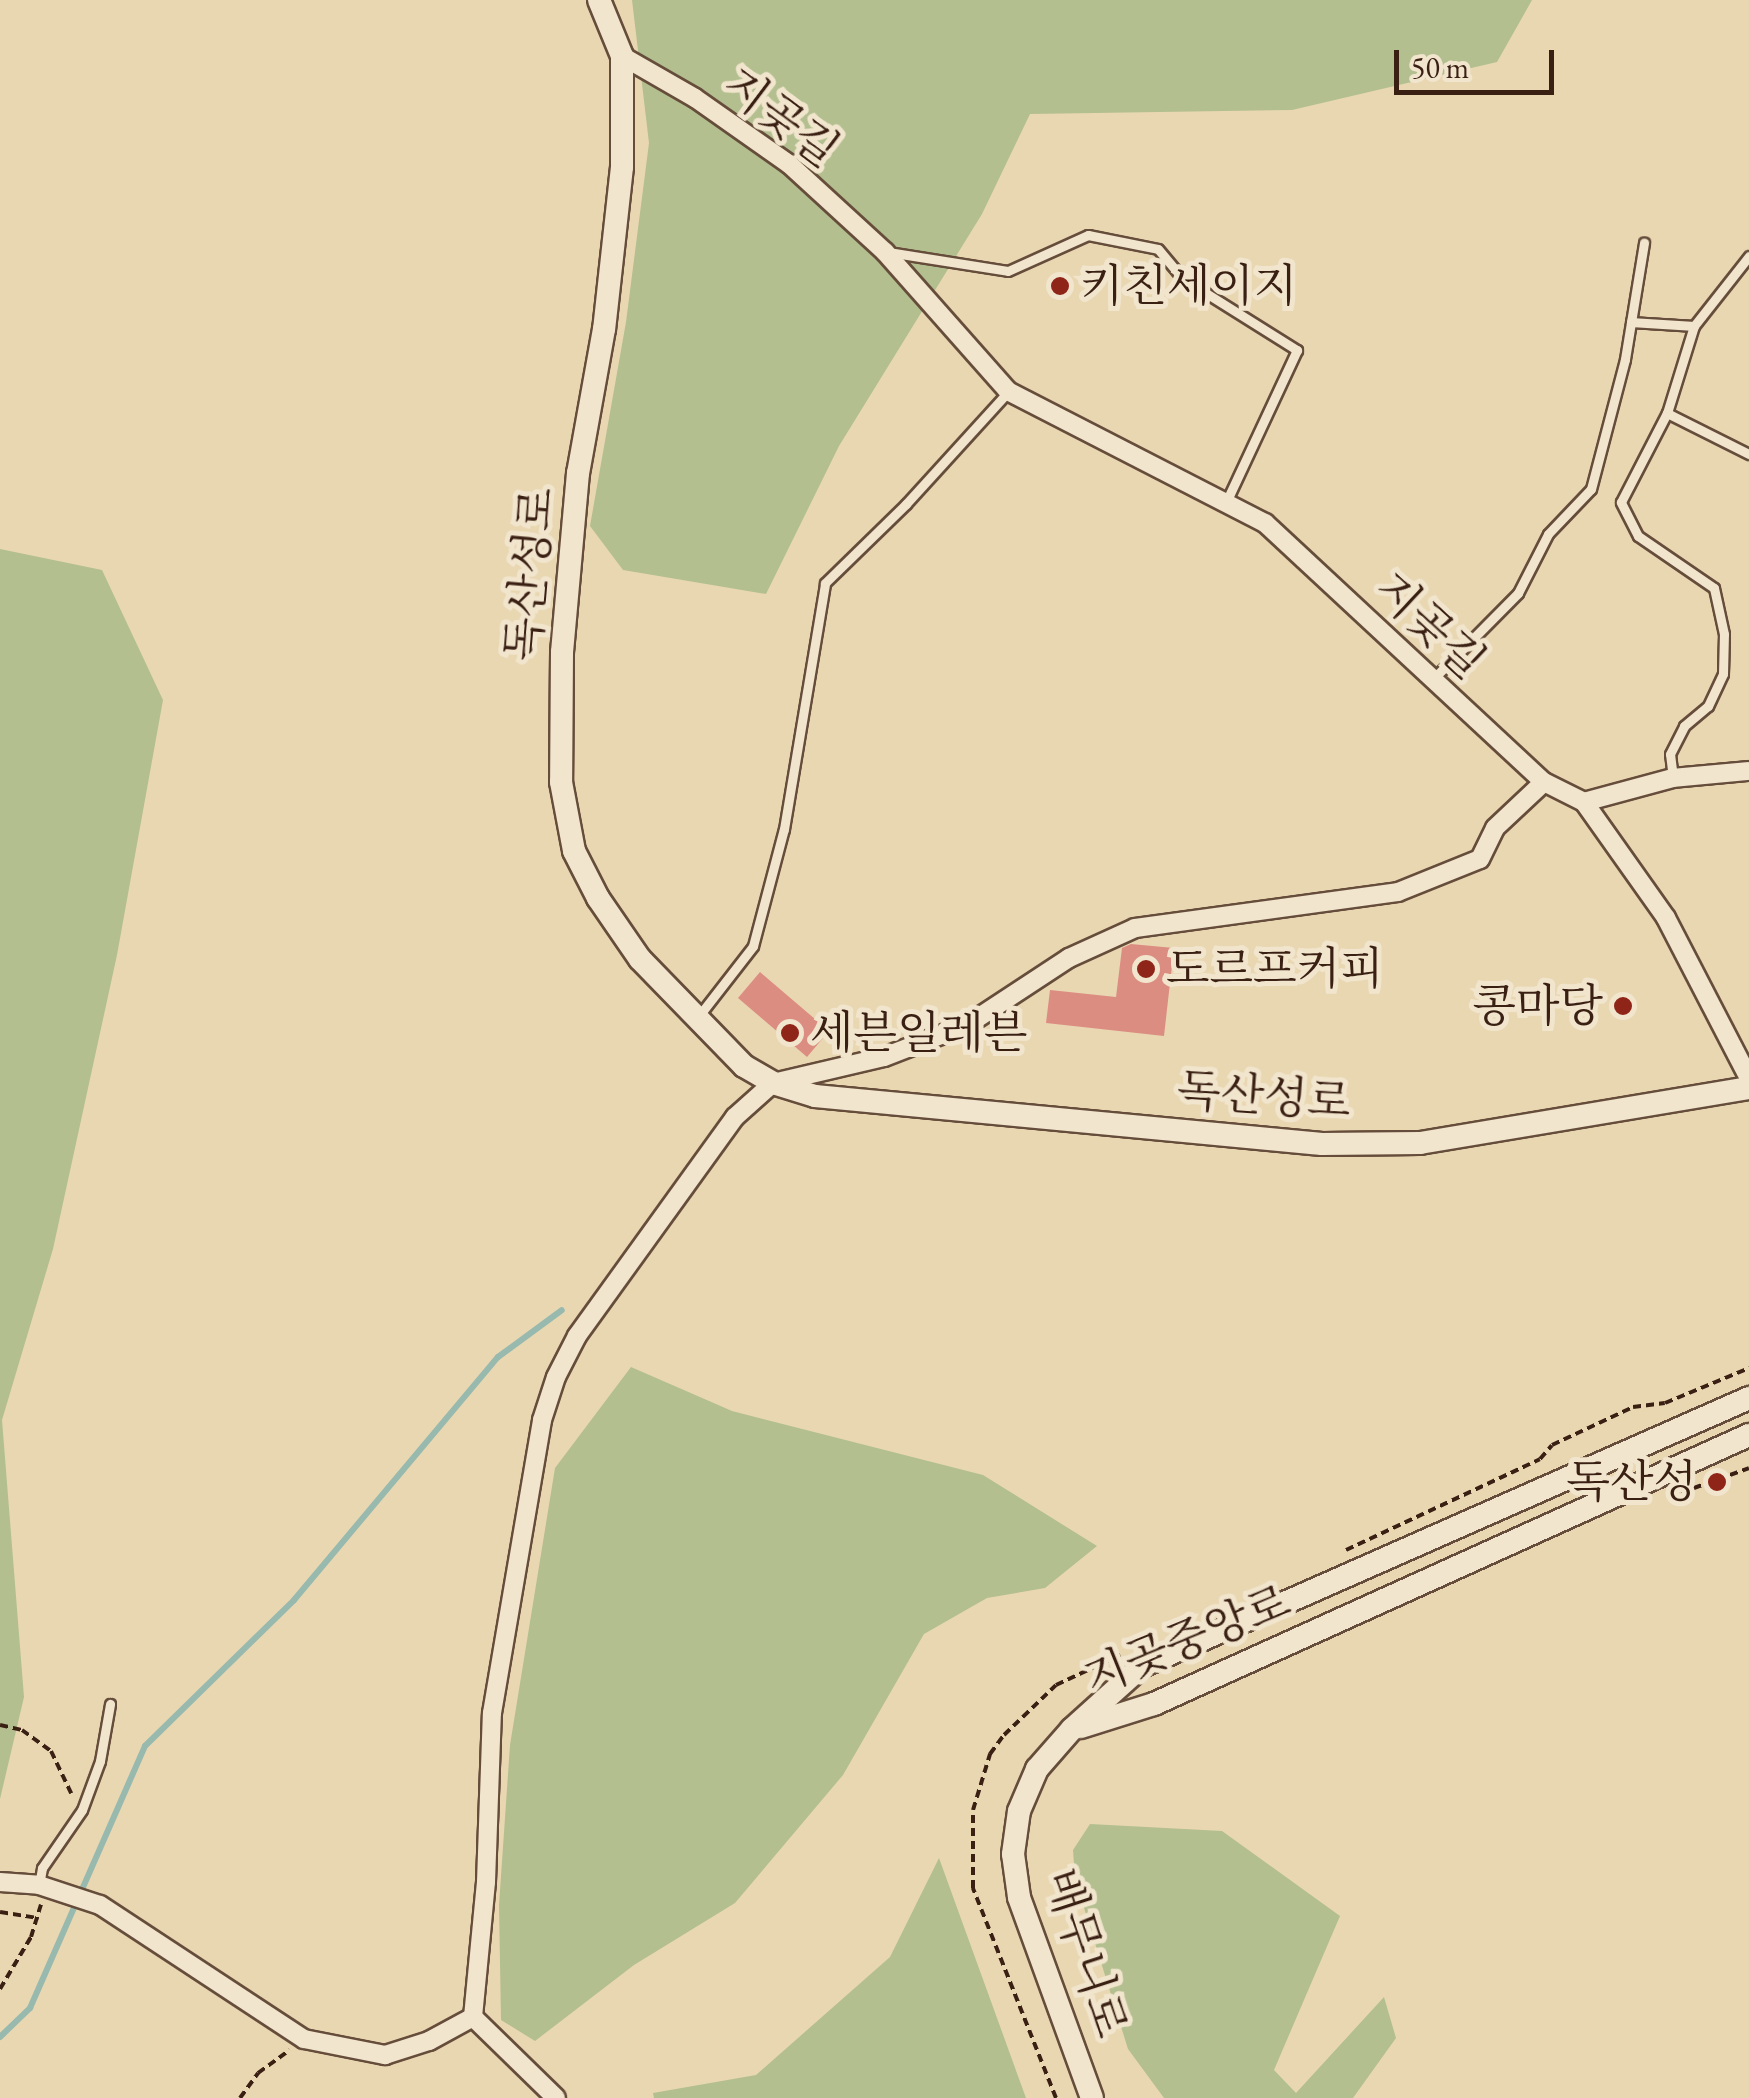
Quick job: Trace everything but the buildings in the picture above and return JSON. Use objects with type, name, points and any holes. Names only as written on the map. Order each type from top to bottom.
[{"type":"street","name":"독산성로","points":[[599,0],[622,56],[622,167],[604,329],[578,472],[562,652],[560,782],[574,851],[598,898],[640,959],[744,1066],[773,1083],[815,1096],[1322,1144],[1420,1143],[1749,1088]]},
{"type":"street","name":"지곶길","points":[[622,56],[695,98],[789,164],[885,252],[1008,391],[1265,523],[1544,782],[1584,802],[1666,918],[1749,1078]]},
{"type":"street","points":[[1584,802],[1673,778],[1749,770]]},
{"type":"street","points":[[474,2018],[486,1882],[492,1713],[542,1420],[556,1377],[577,1336],[736,1117],[773,1083],[884,1057],[966,1025],[1069,958],[1134,928],[1380,895],[1414,886],[1480,859],[1495,828],[1544,782]]},
{"type":"street","name":"지곶중앙로","points":[[1072,1729],[1142,1666],[1749,1398]]},
{"type":"street","name":"지곶중앙로","points":[[1072,1729],[1154,1704],[1749,1435]]},
{"type":"street","name":"배무니로","points":[[1072,1729],[1036,1770],[1019,1811],[1013,1854],[1020,1898],[1092,2098]]},
{"type":"street","points":[[0,1882],[39,1885],[100,1904],[304,2039],[385,2054],[429,2041],[474,2018]]},
{"type":"street","points":[[474,2018],[556,2098]]},
{"type":"lane","points":[[885,252],[1008,271],[1088,235],[1158,249],[1182,278],[1297,350],[1226,502]]},
{"type":"lane","points":[[1433,679],[1518,594],[1548,534],[1592,488],[1632,322],[1644,244]]},
{"type":"lane","points":[[1673,778],[1670,754],[1684,726],[1708,706],[1723,674],[1724,634],[1714,588],[1638,536],[1621,502],[1667,413],[1694,326],[1749,256]]},
{"type":"lane","points":[[1632,322],[1694,326]]},
{"type":"lane","points":[[696,1020],[753,946],[784,829],[825,584],[1008,391]]},
{"type":"lane","points":[[1667,413],[1749,454]]},
{"type":"lane","points":[[39,1885],[42,1868],[82,1810],[100,1761],[110,1704]]},
{"type":"path","points":[[1663,1499],[1699,1490],[1749,1468]]},
{"type":"path","points":[[0,1725],[22,1730],[51,1751],[82,1810]]},
{"type":"path","points":[[0,1989],[38,1918],[39,1885]]},
{"type":"path","points":[[0,1912],[38,1918]]},
{"type":"path","points":[[240,2098],[258,2073],[304,2039]]},
{"type":"green space","points":[[632,0],[1532,0],[1497,62],[1292,110],[1030,114],[982,214],[839,446],[766,594],[623,570],[590,526],[626,322],[649,143]]},
{"type":"green space","points":[[0,549],[102,570],[163,700],[117,955],[53,1249],[2,1420],[24,1697],[0,1799]]},
{"type":"green space","points":[[631,1367],[732,1411],[983,1475],[1097,1546],[1045,1588],[987,1598],[924,1634],[843,1775],[735,1903],[634,1965],[535,2041],[501,2020],[499,1905],[510,1745],[555,1468]]},
{"type":"green space","points":[[1090,1824],[1222,1831],[1340,1916],[1274,2070],[1296,2093],[1384,1997],[1396,2038],[1353,2098],[1164,2098],[1128,2049],[1075,1879],[1073,1850]]},
{"type":"green space","points":[[939,1858],[1026,2098],[654,2098],[653,2093],[756,2075],[890,1957]]},
{"type":"waterway","points":[[0,2037],[30,2008],[145,1746],[294,1600],[498,1357],[562,1310]]},
{"type":"place","name":"키친세이지","points":[[1060,286]]},
{"type":"place","name":"도르프커피","points":[[1146,969]]},
{"type":"place","name":"콩마당","points":[[1623,1006]]},
{"type":"place","name":"세븐일레븐","points":[[790,1033]]},
{"type":"place","name":"독산성","points":[[1717,1482]]}]
